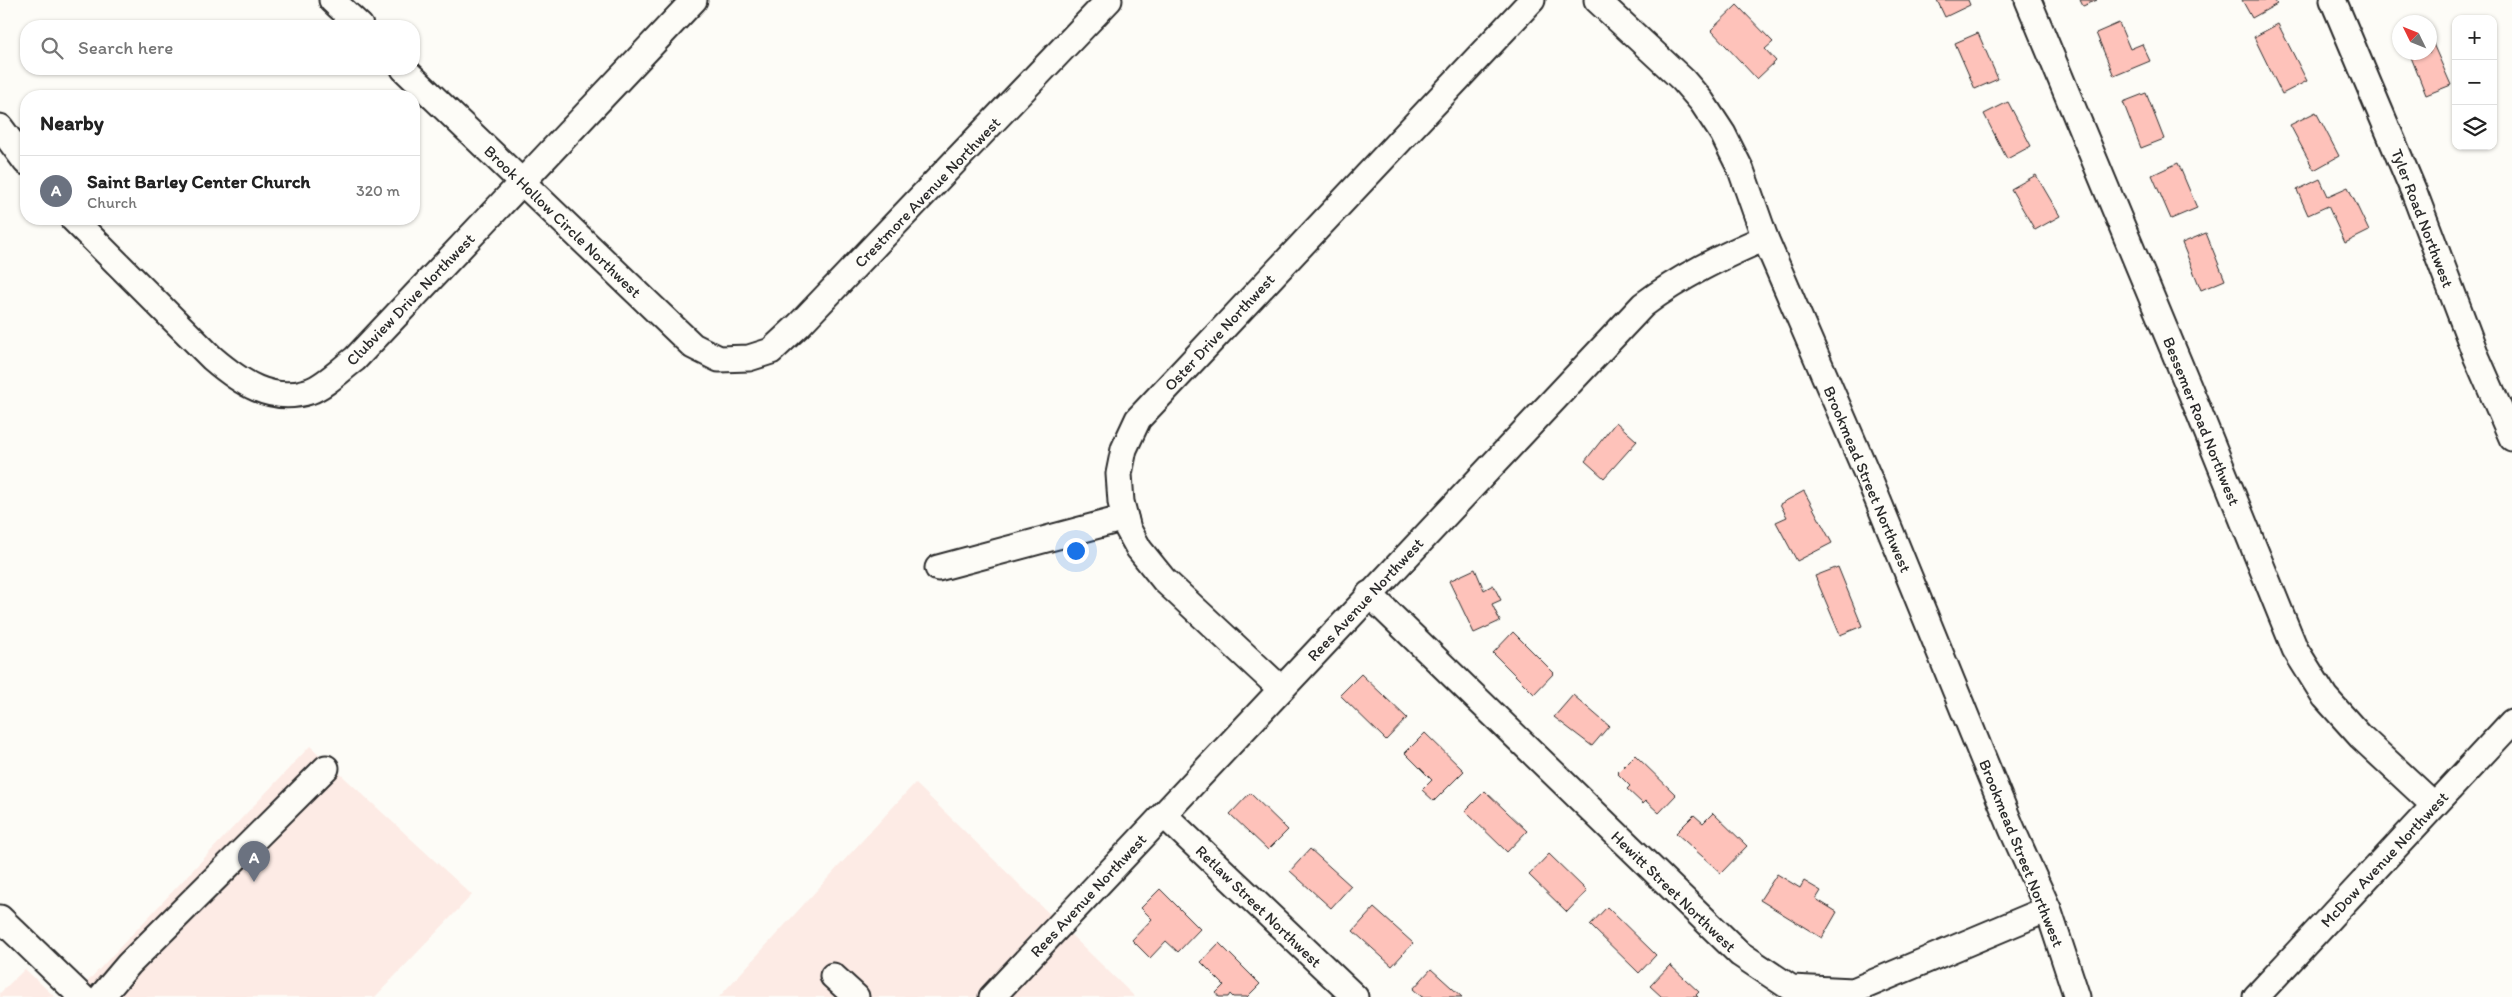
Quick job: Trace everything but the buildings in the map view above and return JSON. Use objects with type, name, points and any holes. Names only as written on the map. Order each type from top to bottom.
[{"type":"street","points":[[332,0],[354,20]]},
{"type":"street","name":"Clubview Drive Northwest","points":[[79,225],[212,358],[237,379],[261,392],[289,394],[311,390],[355,359],[694,0]]},
{"type":"street","name":"Crestmore Avenue Northwest","points":[[730,359],[748,358],[771,351],[799,325],[1109,0]]},
{"type":"street","name":"Oster Drive Northwest","points":[[1281,689],[1164,580],[1139,549],[1128,529],[1121,502],[1119,474],[1124,449],[1138,419],[1532,0]]},
{"type":"street","name":"Brookmead Street Northwest","points":[[1597,0],[1682,80],[1702,102],[1723,134],[1742,170],[1765,238],[1870,481],[2012,829],[2048,908],[2077,997]]},
{"type":"street","name":"Bessemer Road Northwest","points":[[2028,0],[2294,649],[2325,697],[2362,737],[2434,805]]},
{"type":"street","name":"Tyler Road Northwest","points":[[2333,0],[2414,192],[2477,358],[2512,438]]},
{"type":"street","name":"Brook Hollow Circle Northwest","points":[[410,75],[693,346],[719,359],[730,359]]},
{"type":"street","points":[[0,127],[20,154]]},
{"type":"street","name":"Rees Avenue Northwest","points":[[992,997],[1369,594],[1643,305],[1669,285],[1709,262],[1765,238]]},
{"type":"street","points":[[938,568],[1125,518]]},
{"type":"street","name":"Hewitt Street Northwest","points":[[1369,594],[1740,954],[1791,988],[1853,991],[2048,908]]},
{"type":"street","name":"McDow Avenue Northwest","points":[[2256,997],[2512,722]]},
{"type":"street","points":[[101,997],[129,964],[326,768]]},
{"type":"street","name":"Retlaw Street Northwest","points":[[1164,815],[1355,997]]},
{"type":"street","points":[[0,918],[82,997]]},
{"type":"street","points":[[833,976],[856,997]]},
{"type":"shaded area","points":[[310,746],[472,895],[375,997],[73,997]]},
{"type":"shaded area","points":[[915,783],[1135,997],[719,997]]},
{"type":"shaded area","points":[[25,969],[55,997],[0,997],[0,993]]},
{"type":"place","name":"Saint Barley Center Church","points":[[254,882]]}]
